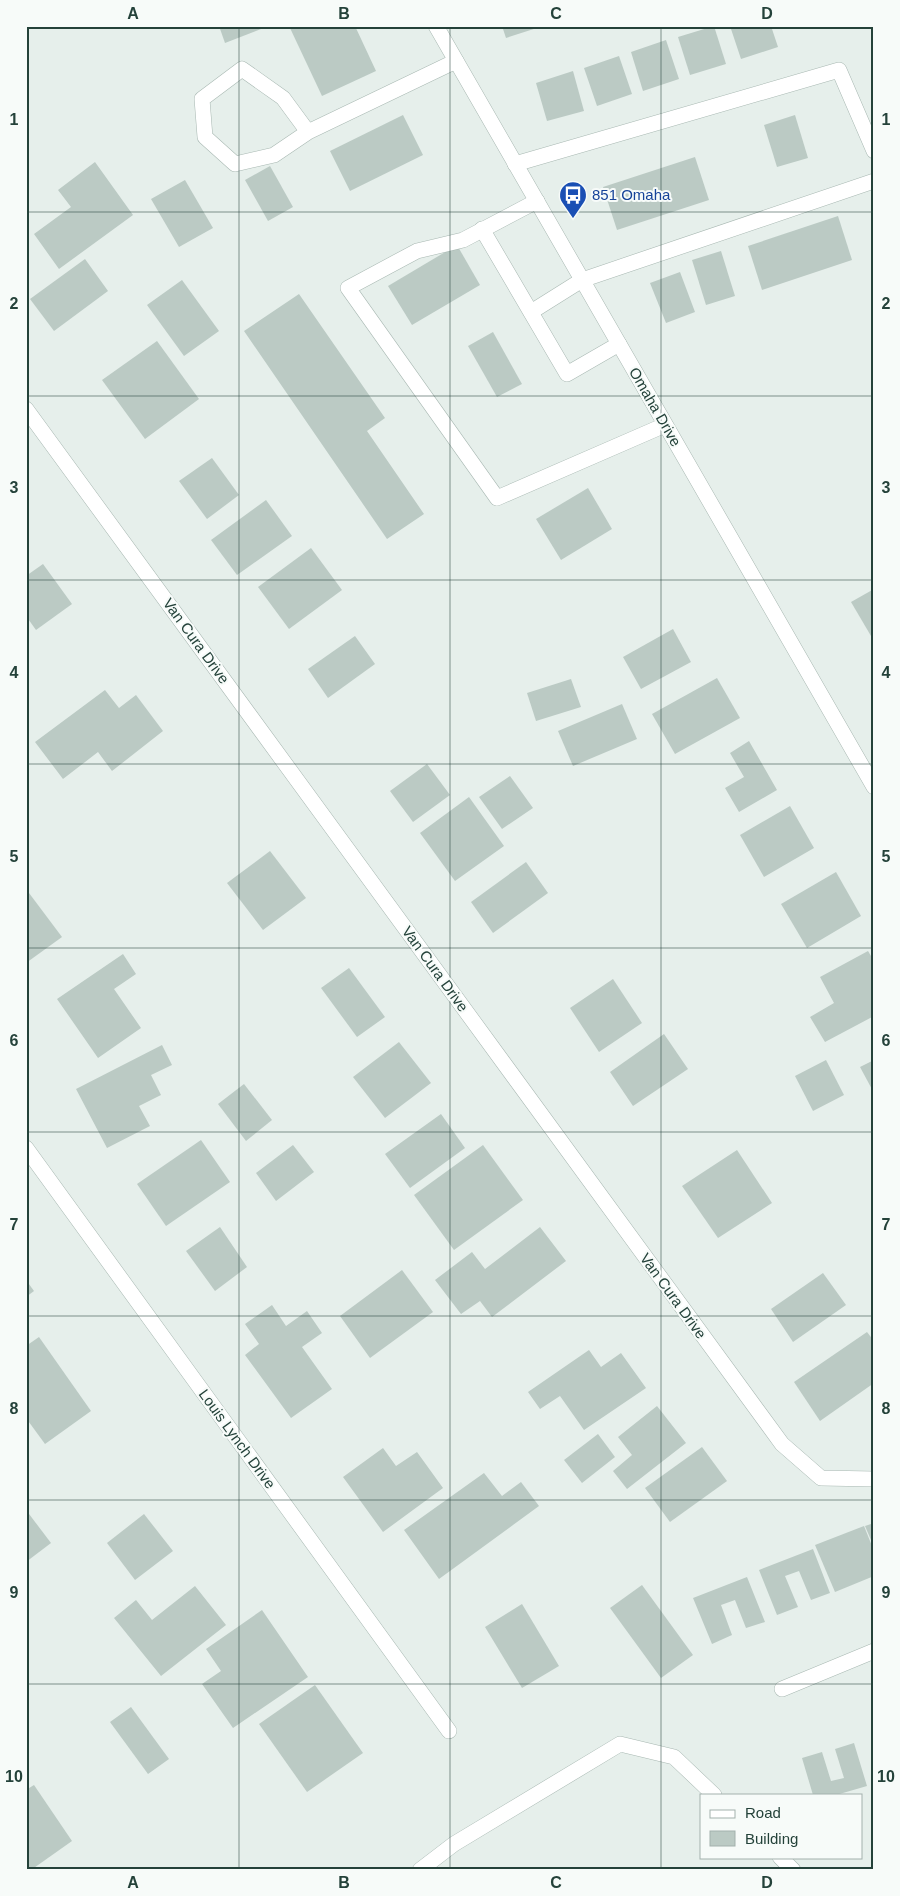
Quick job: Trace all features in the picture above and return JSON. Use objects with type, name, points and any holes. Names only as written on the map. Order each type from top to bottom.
[{"type":"street","name":"Omaha Drive","points":[[436,26],[874,787]]},
{"type":"street","points":[[308,132],[284,98],[242,69],[202,99],[205,136],[235,164],[274,155],[308,132],[456,61]]},
{"type":"street","points":[[515,164],[839,70],[874,151]]},
{"type":"street","points":[[531,312],[582,280],[874,181]]},
{"type":"street","points":[[537,201],[463,240],[417,251],[348,288],[498,498],[665,425]]},
{"type":"street","points":[[482,229],[567,374],[619,344]]},
{"type":"street","name":"Van Cura Drive","points":[[26,408],[782,1444],[821,1478],[874,1479]]},
{"type":"street","name":"Louis Lynch Drive","points":[[26,1148],[449,1731]]},
{"type":"street","points":[[782,1688],[874,1651]]},
{"type":"street","points":[[420,1870],[454,1844],[620,1744],[674,1757],[713,1794]]},
{"type":"street","points":[[781,1858],[793,1870]]},
{"type":"building","points":[[219,26],[260,26],[261,29],[225,43]]},
{"type":"building","points":[[294,26],[355,26],[376,71],[322,96],[290,28]]},
{"type":"building","points":[[502,26],[540,26],[540,27],[506,38]]},
{"type":"building","points":[[714,26],[726,64],[690,75],[678,37]]},
{"type":"building","points":[[730,26],[771,26],[778,47],[741,59]]},
{"type":"building","points":[[666,40],[679,79],[643,91],[631,52]]},
{"type":"building","points":[[619,56],[632,94],[597,106],[584,68]]},
{"type":"building","points":[[573,71],[584,111],[547,121],[536,83]]},
{"type":"building","points":[[403,115],[423,155],[350,191],[330,151]]},
{"type":"building","points":[[795,115],[808,158],[777,167],[764,125]]},
{"type":"building","points":[[695,157],[709,200],[617,230],[603,187]]},
{"type":"building","points":[[95,162],[133,215],[59,269],[34,234],[71,207],[58,190]]},
{"type":"building","points":[[270,166],[293,207],[268,221],[245,180]]},
{"type":"building","points":[[185,180],[213,228],[179,247],[151,199]]},
{"type":"building","points":[[838,216],[852,260],[762,290],[748,246]]},
{"type":"building","points":[[457,245],[480,285],[412,325],[388,286]]},
{"type":"building","points":[[721,251],[735,296],[706,305],[692,260]]},
{"type":"building","points":[[85,259],[108,291],[54,331],[30,299]]},
{"type":"building","points":[[680,272],[695,312],[666,323],[650,283]]},
{"type":"building","points":[[182,280],[219,331],[184,356],[147,305]]},
{"type":"building","points":[[299,294],[385,418],[367,431],[424,514],[387,539],[244,331]]},
{"type":"building","points":[[493,332],[522,384],[497,397],[468,346]]},
{"type":"building","points":[[157,341],[199,399],[145,439],[102,380]]},
{"type":"building","points":[[212,458],[239,495],[207,519],[179,481]]},
{"type":"building","points":[[588,488],[612,529],[561,560],[536,519]]},
{"type":"building","points":[[266,500],[292,536],[237,575],[211,540]]},
{"type":"building","points":[[311,548],[342,590],[289,629],[258,587]]},
{"type":"building","points":[[43,564],[72,604],[36,630],[26,616],[26,576]]},
{"type":"building","points":[[874,589],[874,635],[871,636],[851,602]]},
{"type":"building","points":[[673,629],[691,662],[641,689],[623,657]]},
{"type":"building","points":[[355,636],[375,664],[328,698],[308,669]]},
{"type":"building","points":[[717,678],[740,718],[675,754],[652,714]]},
{"type":"building","points":[[571,679],[581,707],[536,721],[527,693]]},
{"type":"building","points":[[105,690],[119,708],[136,695],[163,731],[112,771],[98,752],[63,779],[35,742]]},
{"type":"building","points":[[622,704],[637,739],[573,766],[558,731]]},
{"type":"building","points":[[749,741],[777,790],[739,812],[725,788],[744,777],[730,753]]},
{"type":"building","points":[[427,764],[450,795],[413,822],[390,791]]},
{"type":"building","points":[[510,776],[533,808],[502,829],[479,797]]},
{"type":"building","points":[[469,797],[504,846],[455,881],[420,833]]},
{"type":"building","points":[[790,806],[814,848],[764,877],[740,835]]},
{"type":"building","points":[[270,851],[306,898],[263,930],[227,883]]},
{"type":"building","points":[[526,862],[548,893],[493,933],[471,902]]},
{"type":"building","points":[[836,872],[861,916],[807,948],[781,904]]},
{"type":"building","points":[[26,889],[62,937],[26,963]]},
{"type":"building","points":[[868,951],[874,961],[874,1016],[825,1042],[810,1017],[834,1003],[820,977]]},
{"type":"building","points":[[123,954],[136,974],[114,989],[141,1028],[98,1058],[57,999]]},
{"type":"building","points":[[349,968],[385,1017],[357,1037],[321,988]]},
{"type":"building","points":[[613,979],[642,1023],[599,1052],[570,1008]]},
{"type":"building","points":[[664,1034],[688,1069],[633,1106],[610,1072]]},
{"type":"building","points":[[399,1042],[431,1083],[385,1118],[353,1077]]},
{"type":"building","points":[[162,1045],[172,1065],[151,1075],[161,1095],[139,1106],[150,1126],[107,1148],[76,1089]]},
{"type":"building","points":[[826,1060],[844,1095],[813,1111],[795,1076]]},
{"type":"building","points":[[874,1060],[874,1093],[860,1067]]},
{"type":"building","points":[[244,1084],[272,1120],[246,1141],[218,1104]]},
{"type":"building","points":[[441,1114],[465,1148],[410,1188],[385,1154]]},
{"type":"building","points":[[201,1140],[230,1182],[166,1226],[137,1184]]},
{"type":"building","points":[[293,1145],[314,1172],[276,1201],[256,1173]]},
{"type":"building","points":[[483,1145],[523,1200],[454,1250],[414,1195]]},
{"type":"building","points":[[737,1150],[772,1203],[718,1238],[682,1186]]},
{"type":"building","points":[[220,1227],[247,1267],[215,1291],[186,1251]]},
{"type":"building","points":[[540,1227],[566,1261],[492,1317],[480,1301],[461,1314],[435,1280],[472,1252],[485,1269]]},
{"type":"building","points":[[402,1270],[433,1312],[370,1358],[340,1316]]},
{"type":"building","points":[[823,1273],[846,1305],[793,1342],[771,1309]]},
{"type":"building","points":[[26,1280],[34,1291],[26,1297]]},
{"type":"building","points":[[272,1305],[286,1326],[307,1311],[322,1333],[302,1347],[332,1389],[291,1418],[245,1355],[259,1344],[245,1324]]},
{"type":"building","points":[[867,1332],[874,1341],[874,1383],[820,1421],[794,1382]]},
{"type":"building","points":[[39,1337],[91,1411],[45,1444],[26,1418],[26,1346]]},
{"type":"building","points":[[589,1350],[601,1367],[621,1353],[646,1388],[584,1430],[560,1396],[540,1409],[528,1392]]},
{"type":"building","points":[[657,1406],[686,1443],[627,1489],[613,1471],[632,1455],[618,1437]]},
{"type":"building","points":[[598,1434],[615,1457],[582,1483],[564,1460]]},
{"type":"building","points":[[702,1447],[727,1481],[670,1522],[645,1488]]},
{"type":"building","points":[[383,1448],[396,1466],[417,1452],[443,1488],[383,1532],[343,1477]]},
{"type":"building","points":[[484,1473],[502,1496],[521,1482],[539,1506],[439,1579],[404,1530]]},
{"type":"building","points":[[26,1510],[51,1543],[26,1562]]},
{"type":"building","points":[[144,1514],[173,1551],[135,1580],[107,1543]]},
{"type":"building","points":[[874,1523],[874,1547],[865,1526]]},
{"type":"building","points":[[864,1526],[874,1551],[874,1576],[835,1592],[815,1545]]},
{"type":"building","points":[[813,1549],[830,1593],[811,1600],[799,1571],[785,1576],[798,1607],[777,1615],[759,1570]]},
{"type":"building","points":[[747,1577],[765,1622],[746,1628],[735,1600],[721,1605],[732,1635],[712,1644],[693,1598]]},
{"type":"building","points":[[642,1585],[693,1655],[661,1678],[610,1608]]},
{"type":"building","points":[[195,1586],[226,1625],[161,1676],[114,1618],[136,1600],[152,1620]]},
{"type":"building","points":[[522,1604],[559,1666],[522,1688],[485,1627]]},
{"type":"building","points":[[262,1610],[308,1677],[233,1728],[202,1684],[221,1671],[206,1649]]},
{"type":"building","points":[[315,1685],[363,1753],[307,1792],[259,1724]]},
{"type":"building","points":[[131,1707],[169,1759],[148,1774],[110,1722]]},
{"type":"building","points":[[854,1743],[867,1786],[839,1794],[813,1794],[802,1758],[822,1752],[831,1781],[844,1778],[835,1749]]},
{"type":"building","points":[[34,1785],[72,1841],[31,1870],[26,1870],[26,1790]]},
{"type":"place","name":"851 Omaha","points":[[573,219]]}]
